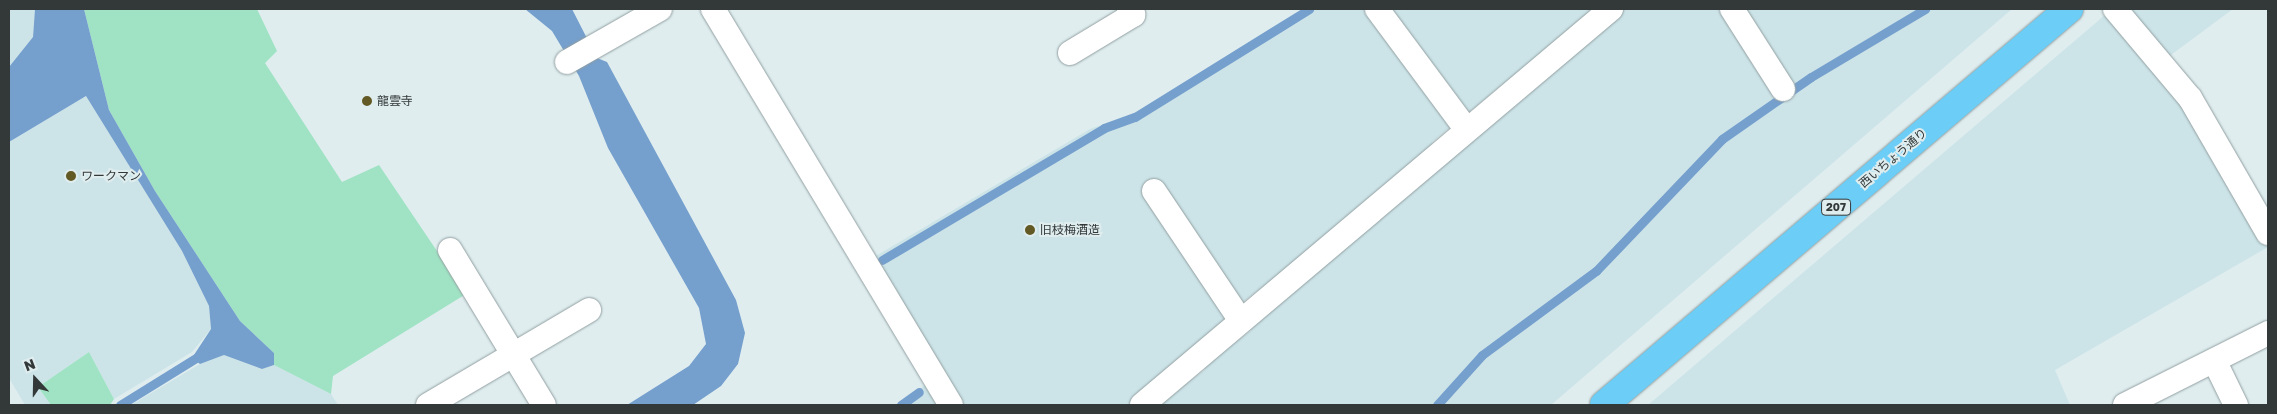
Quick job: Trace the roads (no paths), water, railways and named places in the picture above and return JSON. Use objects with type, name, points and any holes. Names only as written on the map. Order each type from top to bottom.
[{"type":"highway","name":"西いちょう通り","points":[[1604,405],[2069,9]]},
{"type":"street","points":[[567,62],[660,9]]},
{"type":"street","points":[[713,9],[951,405]]},
{"type":"street","points":[[1070,53],[1133,15],[1129,9]]},
{"type":"street","points":[[1376,9],[1466,129]]},
{"type":"street","points":[[1142,405],[1466,129],[1611,9]]},
{"type":"street","points":[[1732,9],[1783,89]]},
{"type":"street","points":[[2115,9],[2190,98],[2268,233]]},
{"type":"street","points":[[1154,191],[1240,321]]},
{"type":"street","points":[[450,250],[544,405]]},
{"type":"street","points":[[428,405],[589,310]]},
{"type":"street","points":[[2125,405],[2215,362],[2268,333]]},
{"type":"street","points":[[2215,362],[2236,405]]},
{"type":"water","points":[[35,9],[84,9],[109,110],[155,191],[240,321],[274,353],[274,365],[262,369],[224,355],[200,364],[192,358],[211,329],[209,306],[182,251],[86,96],[9,142],[9,67],[33,37]]},
{"type":"water","points":[[525,9],[572,9],[597,58],[607,62],[736,300],[745,333],[738,364],[721,386],[693,405],[627,405],[689,366],[706,344],[699,308],[608,148],[579,76],[552,31]]},
{"type":"waterway","points":[[882,260],[1104,128],[1135,117],[1309,9]]},
{"type":"waterway","points":[[1437,405],[1482,355],[1596,271],[1722,139],[1811,77],[1925,9]]},
{"type":"waterway","points":[[120,405],[204,353]]},
{"type":"waterway","points":[[901,405],[919,392]]},
{"type":"place","name":"龍雲寺","points":[[367,101]]},
{"type":"place","name":"ワークマン","points":[[71,176]]},
{"type":"place","name":"旧枝梅酒造","points":[[1030,230]]}]
